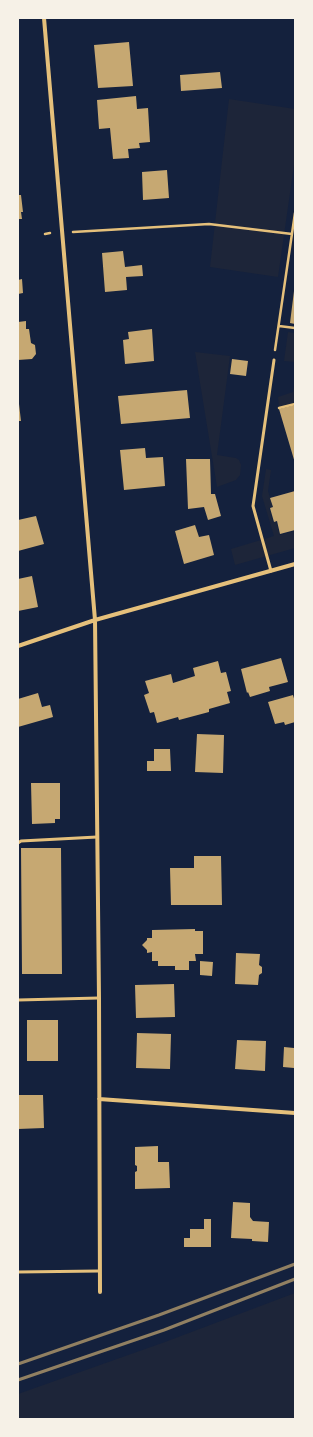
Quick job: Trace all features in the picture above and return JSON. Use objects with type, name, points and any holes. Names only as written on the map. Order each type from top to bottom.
[{"type":"street","points":[[44,18],[95,620],[100,1292]]},
{"type":"street","points":[[18,646],[95,620],[295,564]]},
{"type":"street","points":[[99,1099],[295,1113]]},
{"type":"lane","points":[[271,571],[253,506],[274,360]]},
{"type":"lane","points":[[18,843],[97,837]]},
{"type":"lane","points":[[18,1000],[99,998]]},
{"type":"lane","points":[[18,1272],[99,1271]]},
{"type":"path","points":[[274,360],[295,214]]},
{"type":"path","points":[[45,234],[210,224],[292,234]]},
{"type":"path","points":[[279,326],[295,328]]},
{"type":"path","points":[[279,408],[295,404]]},
{"type":"shaded area","points":[[229,99],[295,109],[295,158],[278,277],[210,267]]},
{"type":"shaded area","points":[[288,332],[295,333],[295,362],[284,361]]},
{"type":"shaded area","points":[[195,352],[230,356],[217,455],[236,458],[239,460],[241,465],[240,475],[236,480],[217,487]]},
{"type":"shaded area","points":[[295,381],[295,403],[279,408],[278,397],[293,392]]},
{"type":"shaded area","points":[[266,469],[271,470],[268,491],[273,507],[269,508],[273,522],[276,521],[280,535],[295,531],[295,548],[235,565],[231,549],[274,536],[262,496]]},
{"type":"shaded area","points":[[295,1293],[295,1419],[18,1419],[18,1394],[165,1342]]},
{"type":"building","points":[[129,42],[133,86],[98,88],[94,45]]},
{"type":"building","points":[[220,72],[222,88],[181,91],[180,75]]},
{"type":"building","points":[[136,96],[137,109],[148,108],[150,142],[139,143],[140,148],[128,149],[129,158],[113,159],[110,128],[99,129],[97,100]]},
{"type":"building","points":[[167,170],[169,198],[143,200],[142,172]]},
{"type":"building","points":[[18,195],[21,195],[23,212],[21,212],[22,219],[18,219]]},
{"type":"building","points":[[123,251],[125,267],[142,265],[143,276],[126,277],[127,290],[105,292],[102,253]]},
{"type":"building","points":[[22,279],[23,293],[18,294],[18,280]]},
{"type":"building","points":[[294,291],[295,292],[295,324],[290,323]]},
{"type":"building","points":[[26,321],[26,329],[29,329],[31,343],[35,345],[36,354],[32,359],[18,360],[18,322]]},
{"type":"building","points":[[152,329],[154,361],[125,364],[123,340],[129,339],[128,332]]},
{"type":"building","points":[[232,359],[248,361],[246,376],[230,374]]},
{"type":"building","points":[[187,390],[190,418],[121,424],[118,396]]},
{"type":"building","points":[[19,404],[21,421],[18,421]]},
{"type":"building","points":[[295,405],[295,463],[279,409]]},
{"type":"building","points":[[145,448],[146,458],[163,457],[165,486],[124,490],[120,450]]},
{"type":"building","points":[[186,459],[210,459],[211,494],[215,494],[221,516],[208,520],[204,507],[188,509]]},
{"type":"building","points":[[295,491],[295,530],[280,534],[277,521],[274,522],[270,508],[273,507],[270,498]]},
{"type":"building","points":[[36,516],[44,544],[18,551],[18,520]]},
{"type":"building","points":[[195,525],[199,537],[209,535],[214,555],[184,564],[175,531]]},
{"type":"building","points":[[32,576],[38,607],[18,611],[18,579]]},
{"type":"building","points":[[281,658],[288,682],[269,687],[270,691],[250,697],[248,692],[247,693],[241,669]]},
{"type":"building","points":[[218,661],[221,673],[226,672],[231,691],[227,692],[230,703],[209,709],[209,712],[179,720],[178,717],[157,723],[154,712],[150,713],[144,695],[149,693],[145,681],[171,674],[173,683],[195,676],[193,668]]},
{"type":"building","points":[[38,693],[42,707],[50,705],[53,717],[18,727],[18,699]]},
{"type":"building","points":[[293,695],[295,702],[295,722],[285,725],[284,722],[275,724],[268,702]]},
{"type":"building","points":[[197,734],[224,735],[223,773],[195,772]]},
{"type":"building","points":[[154,749],[170,749],[171,771],[147,771],[147,761],[154,761]]},
{"type":"building","points":[[31,783],[60,783],[60,819],[55,819],[55,823],[32,824]]},
{"type":"building","points":[[21,848],[61,848],[62,974],[22,974]]},
{"type":"building","points":[[194,856],[221,856],[222,905],[171,905],[170,868],[194,868]]},
{"type":"building","points":[[195,929],[195,931],[203,931],[203,954],[195,954],[196,961],[189,961],[189,970],[175,970],[175,966],[158,966],[158,961],[152,961],[152,952],[147,953],[147,950],[142,945],[147,938],[152,938],[152,930]]},
{"type":"building","points":[[236,953],[260,954],[259,965],[262,967],[262,973],[259,975],[258,985],[235,984]]},
{"type":"building","points":[[200,961],[213,962],[212,976],[200,975]]},
{"type":"building","points":[[174,984],[175,1017],[136,1018],[135,985]]},
{"type":"building","points":[[27,1020],[58,1020],[58,1061],[27,1061]]},
{"type":"building","points":[[137,1033],[171,1034],[170,1069],[136,1068]]},
{"type":"building","points":[[237,1040],[266,1041],[265,1071],[235,1069]]},
{"type":"building","points":[[284,1047],[294,1048],[294,1068],[283,1067]]},
{"type":"building","points":[[18,1095],[43,1095],[44,1128],[18,1129]]},
{"type":"building","points":[[158,1146],[158,1162],[169,1162],[170,1188],[135,1189],[135,1172],[137,1171],[137,1166],[135,1165],[135,1147]]},
{"type":"building","points":[[233,1202],[250,1203],[250,1217],[253,1221],[269,1222],[268,1242],[252,1241],[252,1239],[231,1238]]},
{"type":"building","points":[[204,1219],[211,1219],[211,1247],[184,1247],[184,1238],[190,1238],[190,1229],[204,1229]]},
{"type":"railway","points":[[18,1364],[159,1315],[295,1264]]},
{"type":"railway","points":[[18,1380],[164,1330],[295,1279]]}]
